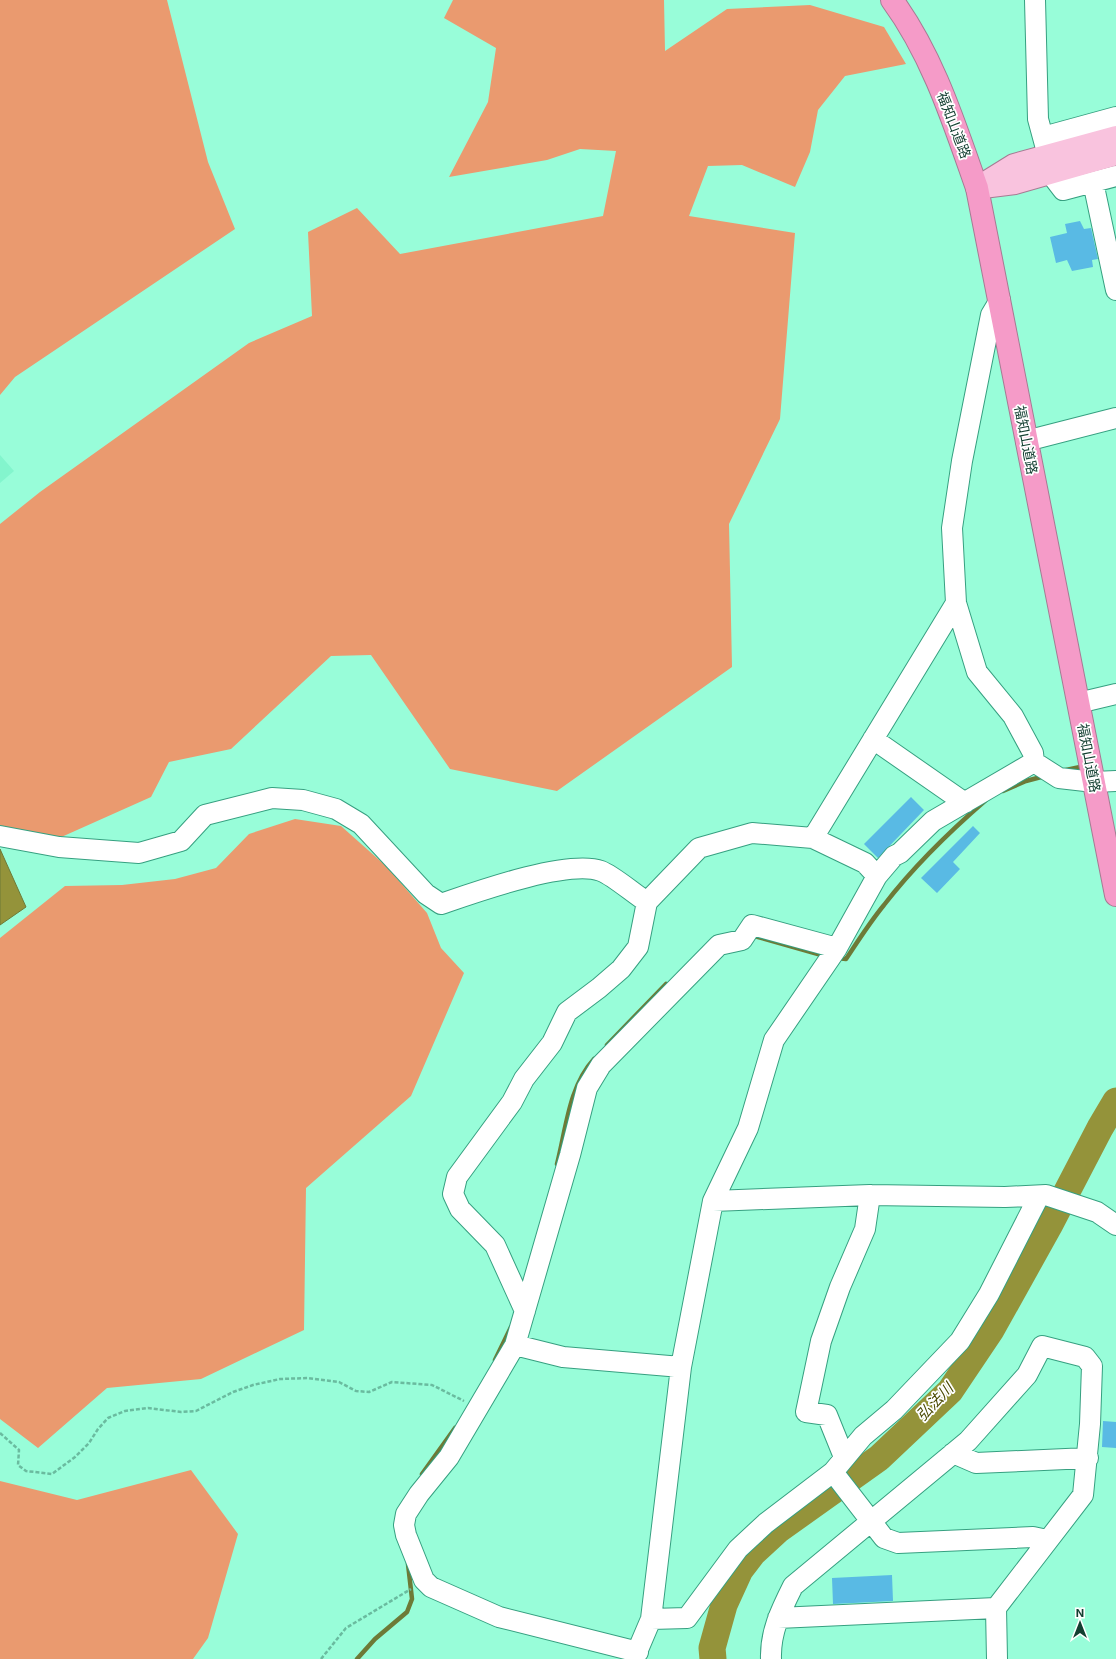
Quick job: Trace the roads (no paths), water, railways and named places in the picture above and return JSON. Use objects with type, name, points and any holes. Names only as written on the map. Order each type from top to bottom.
[{"type":"highway","name":"福知山道路","points":[[892,0],[903,15],[930,63],[951,112],[977,188],[1116,895]]},
{"type":"main road","points":[[1086,164],[1116,137]]},
{"type":"main road","points":[[977,188],[1015,183],[1047,156],[1086,164],[1116,154]]},
{"type":"street","points":[[1035,0],[1038,119],[1047,156],[1063,190],[1086,164]]},
{"type":"street","points":[[1047,156],[1116,117]]},
{"type":"street","points":[[1086,164],[1116,176]]},
{"type":"street","points":[[1086,164],[1116,290]]},
{"type":"street","points":[[1000,300],[991,314],[962,461],[952,528],[956,603],[977,672],[1013,716],[1033,753],[1034,762],[1058,778],[1094,782],[1116,781]]},
{"type":"street","points":[[1026,441],[1116,418]]},
{"type":"street","points":[[813,838],[956,603]]},
{"type":"street","points":[[1078,703],[1116,694]]},
{"type":"street","points":[[874,739],[965,803]]},
{"type":"street","points":[[837,948],[747,933],[719,945],[601,1065],[587,1088],[568,1163],[515,1345],[479,1409],[449,1457],[419,1494],[406,1514],[404,1525],[406,1535],[424,1580],[431,1587],[499,1616],[636,1655],[650,1620],[681,1367],[714,1201],[748,1128],[774,1040],[837,948],[877,876],[894,856],[900,853],[933,821],[1034,762]]},
{"type":"street","points":[[0,836],[59,847],[139,853],[181,841],[205,815],[272,798],[303,800],[336,809],[361,824],[426,894],[441,904],[496,885],[581,868],[601,871],[647,902]]},
{"type":"street","points":[[525,1311],[495,1245],[460,1209],[453,1194],[457,1177],[512,1102],[524,1079],[552,1043],[567,1012],[621,969],[638,947],[647,902],[699,848],[752,833],[813,838],[865,862],[877,876]]},
{"type":"street","points":[[714,1201],[870,1195],[1046,1195],[1097,1212],[1116,1226]]},
{"type":"street","points":[[870,1195],[865,1229],[840,1287],[821,1341],[806,1412],[827,1415],[838,1464],[850,1492],[884,1538],[898,1543],[1034,1537],[1047,1540]]},
{"type":"street","points":[[650,1620],[687,1618],[738,1549],[766,1523],[838,1464],[863,1436],[894,1410],[960,1341],[989,1294],[1038,1196]]},
{"type":"street","points":[[515,1345],[563,1357],[681,1367]]},
{"type":"street","points":[[771,1659],[770,1644],[778,1618],[793,1586],[968,1441],[1027,1375],[1042,1346],[1085,1357],[1092,1366],[1088,1458],[1083,1495],[996,1608],[996,1659]]},
{"type":"street","points":[[953,1453],[976,1463],[1088,1458]]},
{"type":"street","points":[[778,1618],[996,1608]]},
{"type":"waterway","points":[[1066,770],[1080,767]]},
{"type":"waterway","points":[[1003,791],[1026,781],[1045,776]]},
{"type":"waterway","points":[[836,958],[846,959],[874,918],[907,877],[945,837],[986,800]]},
{"type":"waterway","points":[[751,935],[825,956]]},
{"type":"waterway","points":[[607,1045],[666,984]]},
{"type":"waterway","points":[[557,1164],[574,1095],[579,1082],[594,1059]]},
{"type":"waterway","name":"弘法川","points":[[713,1659],[712,1648],[724,1605],[740,1570],[753,1553],[778,1530],[879,1458],[950,1391],[991,1330],[1116,1101]]},
{"type":"waterway","points":[[495,1360],[511,1327]]},
{"type":"waterway","points":[[422,1474],[455,1428]]},
{"type":"waterway","points":[[357,1659],[375,1639],[407,1612],[412,1599],[408,1564]]}]
